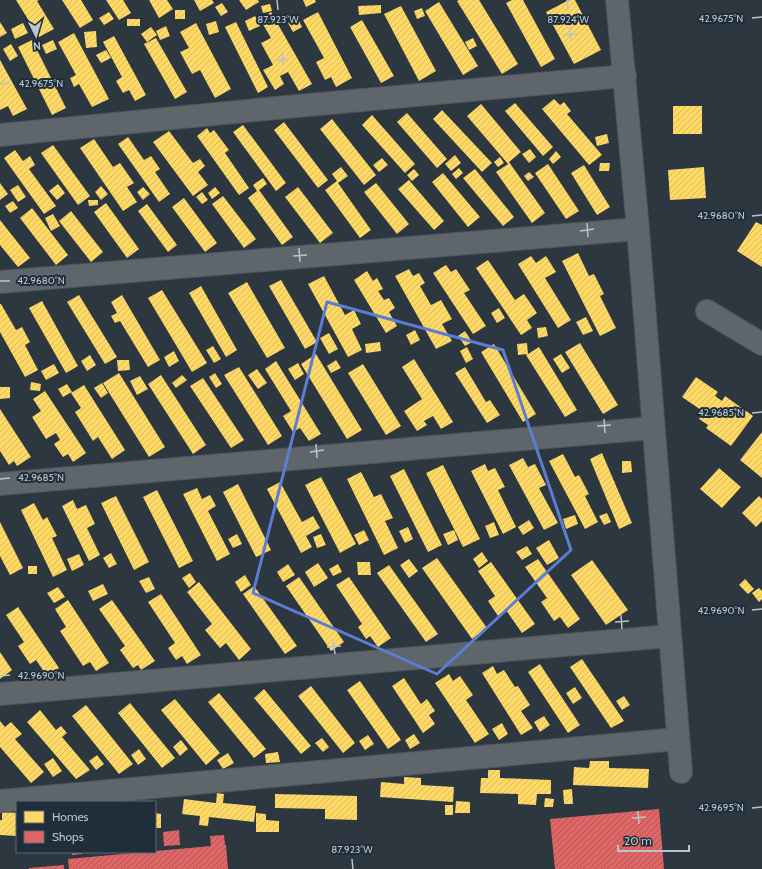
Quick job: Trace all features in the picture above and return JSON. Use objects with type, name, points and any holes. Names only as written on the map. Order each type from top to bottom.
[{"type":"street","points":[[617,0],[638,229],[681,772]]},
{"type":"street","points":[[0,135],[624,76]]},
{"type":"street","points":[[0,282],[638,229]]},
{"type":"street","points":[[707,311],[762,344]]},
{"type":"street","points":[[0,484],[653,428]]},
{"type":"street","points":[[0,694],[670,636]]},
{"type":"street","points":[[0,801],[678,739]]},
{"type":"highlighted area","points":[[327,302],[503,350],[571,550],[437,674],[253,593]]},
{"type":"building: Homes","points":[[16,0],[39,0],[37,1],[54,29],[39,37]]},
{"type":"building: Homes","points":[[62,0],[81,0],[93,20],[80,28]]},
{"type":"building: Homes","points":[[106,0],[123,0],[131,13],[119,20]]},
{"type":"building: Homes","points":[[149,0],[167,0],[173,9],[159,18]]},
{"type":"building: Homes","points":[[194,0],[212,0],[214,3],[200,11]]},
{"type":"building: Homes","points":[[239,0],[258,0],[259,2],[246,10]]},
{"type":"building: Homes","points":[[303,0],[315,0],[316,2],[306,7]]},
{"type":"building: Homes","points":[[479,0],[518,64],[502,74],[457,1]]},
{"type":"building: Homes","points":[[512,0],[523,0],[555,59],[541,67],[506,3]]},
{"type":"building: Homes","points":[[569,0],[575,0],[601,50],[574,64],[546,12]]},
{"type":"building: Homes","points":[[439,2],[478,66],[463,75],[425,11]]},
{"type":"building: Homes","points":[[222,3],[228,12],[221,16],[215,7]]},
{"type":"building: Homes","points":[[270,4],[272,11],[263,13],[261,6]]},
{"type":"building: Homes","points":[[381,5],[381,13],[359,15],[358,6]]},
{"type":"building: Homes","points":[[401,6],[436,71],[419,81],[384,14]]},
{"type":"building: Homes","points":[[422,8],[425,16],[417,19],[414,11]]},
{"type":"building: Homes","points":[[175,10],[185,10],[185,19],[175,19]]},
{"type":"building: Homes","points":[[109,12],[114,19],[104,25],[99,18]]},
{"type":"building: Homes","points":[[271,12],[312,84],[299,91],[288,72],[280,76],[284,84],[275,90],[263,70],[273,65],[261,43],[271,38],[260,19]]},
{"type":"building: Homes","points":[[318,12],[352,78],[336,87],[331,77],[325,80],[316,62],[324,58],[303,20]]},
{"type":"building: Homes","points":[[255,16],[260,26],[249,31],[245,21]]},
{"type":"building: Homes","points":[[297,17],[302,27],[293,32],[288,23]]},
{"type":"building: Homes","points":[[127,19],[140,19],[140,26],[127,26]]},
{"type":"building: Homes","points":[[362,20],[394,76],[381,83],[350,27]]},
{"type":"building: Homes","points":[[216,21],[219,32],[209,35],[206,24]]},
{"type":"building: Homes","points":[[0,22],[7,33],[0,37]]},
{"type":"building: Homes","points":[[236,22],[268,87],[258,93],[225,27]]},
{"type":"building: Homes","points":[[23,23],[28,33],[15,39],[11,29]]},
{"type":"building: Homes","points":[[196,23],[231,89],[215,98],[200,70],[192,74],[180,52],[189,48],[180,32]]},
{"type":"building: Homes","points":[[166,26],[170,36],[160,40],[156,31]]},
{"type":"building: Homes","points":[[151,27],[157,35],[147,42],[141,34]]},
{"type":"building: Homes","points":[[96,31],[97,47],[86,48],[84,32]]},
{"type":"building: Homes","points":[[74,33],[109,99],[92,107],[79,84],[74,87],[70,78],[76,75],[58,42]]},
{"type":"building: Homes","points":[[114,36],[146,95],[135,101],[129,90],[123,93],[116,81],[122,77],[103,42]]},
{"type":"building: Homes","points":[[156,38],[187,92],[175,99],[144,44]]},
{"type":"building: Homes","points":[[473,38],[477,46],[469,50],[465,42]]},
{"type":"building: Homes","points":[[32,40],[66,108],[52,115],[18,47]]},
{"type":"building: Homes","points":[[53,40],[57,49],[46,54],[42,45]]},
{"type":"building: Homes","points":[[11,44],[18,56],[10,61],[3,49]]},
{"type":"building: Homes","points":[[106,50],[111,58],[101,63],[96,55]]},
{"type":"building: Homes","points":[[0,60],[27,109],[13,116],[8,106],[0,110]]},
{"type":"building: Homes","points":[[554,99],[560,105],[564,102],[571,111],[567,114],[602,155],[589,165],[542,109]]},
{"type":"building: Homes","points":[[515,103],[553,147],[543,156],[505,111]]},
{"type":"building: Homes","points":[[481,104],[521,152],[509,162],[545,213],[532,223],[496,172],[508,164],[467,116]]},
{"type":"building: Homes","points":[[673,106],[702,106],[702,134],[673,134]]},
{"type":"building: Homes","points":[[442,110],[492,163],[482,172],[433,119]]},
{"type":"building: Homes","points":[[407,113],[447,159],[437,168],[397,122]]},
{"type":"building: Homes","points":[[372,115],[415,164],[405,173],[362,125]]},
{"type":"building: Homes","points":[[332,119],[376,175],[364,185],[320,129]]},
{"type":"building: Homes","points":[[284,122],[328,180],[318,188],[274,130]]},
{"type":"building: Homes","points":[[243,125],[286,183],[276,191],[233,132]]},
{"type":"building: Homes","points":[[207,128],[210,133],[214,130],[229,150],[225,153],[249,188],[239,195],[197,136]]},
{"type":"building: Homes","points":[[169,131],[193,163],[200,159],[205,166],[198,172],[208,185],[193,196],[153,142]]},
{"type":"building: Homes","points":[[607,134],[609,143],[597,146],[595,137]]},
{"type":"building: Homes","points":[[128,137],[144,160],[151,156],[160,169],[155,172],[170,194],[159,202],[118,144]]},
{"type":"building: Homes","points":[[94,139],[113,167],[120,163],[134,183],[127,187],[137,202],[123,211],[80,148]]},
{"type":"building: Homes","points":[[53,145],[90,196],[78,205],[41,153]]},
{"type":"building: Homes","points":[[530,149],[536,157],[529,163],[522,154]]},
{"type":"building: Homes","points":[[15,150],[23,161],[30,156],[35,165],[29,169],[56,206],[44,214],[4,158]]},
{"type":"building: Homes","points":[[556,151],[561,157],[553,164],[549,159]]},
{"type":"building: Homes","points":[[455,155],[461,163],[451,171],[445,164]]},
{"type":"building: Homes","points":[[500,157],[504,163],[498,167],[494,162]]},
{"type":"building: Homes","points":[[382,158],[388,165],[379,172],[373,165]]},
{"type":"building: Homes","points":[[600,163],[610,163],[609,171],[599,171]]},
{"type":"building: Homes","points":[[548,164],[579,211],[566,219],[535,173]]},
{"type":"building: Homes","points":[[584,165],[610,207],[597,215],[571,173]]},
{"type":"building: Homes","points":[[341,167],[348,176],[338,183],[371,230],[360,238],[325,190],[337,181],[332,174]]},
{"type":"building: Homes","points":[[704,167],[706,198],[670,200],[668,170]]},
{"type":"building: Homes","points":[[459,168],[463,173],[456,179],[452,174]]},
{"type":"building: Homes","points":[[414,169],[419,175],[412,181],[407,175]]},
{"type":"building: Homes","points":[[475,169],[514,217],[503,226],[463,178]]},
{"type":"building: Homes","points":[[529,172],[534,177],[528,181],[524,176]]},
{"type":"building: Homes","points":[[443,173],[480,217],[468,227],[432,182]]},
{"type":"building: Homes","points":[[263,178],[267,184],[259,190],[293,237],[282,245],[248,198],[257,191],[253,185]]},
{"type":"building: Homes","points":[[409,180],[444,221],[434,230],[398,189]]},
{"type":"building: Homes","points":[[0,183],[8,194],[0,200]]},
{"type":"building: Homes","points":[[376,183],[409,224],[397,234],[364,192]]},
{"type":"building: Homes","points":[[58,184],[65,193],[57,200],[49,191]]},
{"type":"building: Homes","points":[[18,185],[26,197],[18,202],[10,190]]},
{"type":"building: Homes","points":[[101,186],[108,194],[101,200],[95,192]]},
{"type":"building: Homes","points":[[143,187],[150,194],[143,200],[137,192]]},
{"type":"building: Homes","points":[[215,187],[220,193],[212,199],[208,193]]},
{"type":"building: Homes","points":[[298,187],[333,233],[320,243],[285,197]]},
{"type":"building: Homes","points":[[202,192],[208,200],[202,204],[196,197]]},
{"type":"building: Homes","points":[[223,196],[256,239],[244,248],[212,204]]},
{"type":"building: Homes","points":[[184,198],[217,243],[205,252],[172,207]]},
{"type":"building: Homes","points":[[88,200],[98,200],[98,205],[89,206]]},
{"type":"building: Homes","points":[[13,201],[18,208],[10,213],[5,206]]},
{"type":"building: Homes","points":[[106,203],[139,249],[127,258],[94,212]]},
{"type":"building: Homes","points":[[147,204],[177,245],[168,252],[138,211]]},
{"type":"building: Homes","points":[[32,208],[68,255],[56,265],[20,218]]},
{"type":"building: Homes","points":[[71,211],[103,252],[91,262],[59,221]]},
{"type":"building: Homes","points":[[53,214],[60,226],[51,231],[45,218]]},
{"type":"building: Homes","points":[[0,220],[30,258],[18,267],[0,245]]},
{"type":"building: Homes","points":[[756,222],[762,225],[762,267],[737,251]]},
{"type":"building: Homes","points":[[578,253],[589,276],[594,274],[604,294],[600,296],[616,328],[600,336],[562,261]]},
{"type":"building: Homes","points":[[531,256],[536,263],[546,256],[556,272],[545,278],[571,320],[558,328],[518,264]]},
{"type":"building: Homes","points":[[488,260],[515,300],[524,294],[537,313],[527,320],[532,328],[521,335],[476,268]]},
{"type":"building: Homes","points":[[446,265],[451,272],[456,269],[470,290],[464,293],[486,326],[473,334],[433,273]]},
{"type":"building: Homes","points":[[409,269],[413,276],[419,273],[425,283],[420,286],[431,305],[441,300],[452,319],[442,324],[452,341],[436,349],[395,276]]},
{"type":"building: Homes","points":[[367,271],[373,281],[377,278],[383,289],[378,291],[384,300],[389,298],[395,308],[389,312],[397,326],[386,333],[354,280]]},
{"type":"building: Homes","points":[[324,276],[345,315],[354,310],[361,324],[352,329],[362,350],[348,357],[308,284]]},
{"type":"building: Homes","points":[[281,280],[317,342],[305,349],[269,286]]},
{"type":"building: Homes","points":[[247,282],[285,348],[267,358],[228,293]]},
{"type":"building: Homes","points":[[201,286],[237,350],[226,357],[189,293]]},
{"type":"building: Homes","points":[[162,290],[207,363],[192,372],[148,298]]},
{"type":"building: Homes","points":[[79,295],[117,357],[105,364],[67,302]]},
{"type":"building: Homes","points":[[122,295],[160,360],[148,367],[120,321],[115,323],[111,316],[117,313],[111,302]]},
{"type":"building: Homes","points":[[42,301],[78,366],[66,373],[29,308]]},
{"type":"building: Homes","points":[[0,304],[16,330],[22,327],[30,342],[25,345],[38,370],[25,377],[0,332]]},
{"type":"building: Homes","points":[[499,308],[505,318],[497,323],[491,313]]},
{"type":"building: Homes","points":[[586,317],[593,331],[583,335],[576,322]]},
{"type":"building: Homes","points":[[546,327],[548,336],[538,338],[537,328]]},
{"type":"building: Homes","points":[[415,330],[420,340],[411,345],[406,335]]},
{"type":"building: Homes","points":[[465,331],[472,342],[465,346],[458,336]]},
{"type":"building: Homes","points":[[329,333],[338,349],[329,354],[320,338]]},
{"type":"building: Homes","points":[[380,342],[381,351],[366,353],[365,344]]},
{"type":"building: Homes","points":[[527,343],[528,354],[539,347],[577,410],[565,417],[526,355],[527,354],[518,355],[517,344]]},
{"type":"building: Homes","points":[[580,343],[618,405],[603,414],[565,352]]},
{"type":"building: Homes","points":[[494,344],[536,414],[523,422],[481,352]]},
{"type":"building: Homes","points":[[213,346],[221,359],[214,363],[206,350]]},
{"type":"building: Homes","points":[[467,347],[473,359],[466,363],[460,351]]},
{"type":"building: Homes","points":[[174,351],[179,361],[169,367],[164,357]]},
{"type":"building: Homes","points":[[316,354],[362,430],[347,439],[301,364]]},
{"type":"building: Homes","points":[[561,354],[570,368],[562,373],[553,359]]},
{"type":"building: Homes","points":[[90,355],[96,365],[87,371],[81,361]]},
{"type":"building: Homes","points":[[414,359],[453,422],[441,429],[433,416],[424,421],[427,425],[417,431],[404,411],[422,399],[402,367]]},
{"type":"building: Homes","points":[[117,360],[129,360],[130,370],[118,371]]},
{"type":"building: Homes","points":[[336,360],[341,368],[331,373],[327,366]]},
{"type":"building: Homes","points":[[276,361],[321,434],[309,441],[300,428],[293,432],[283,416],[291,411],[265,369]]},
{"type":"building: Homes","points":[[298,363],[304,374],[295,380],[288,369]]},
{"type":"building: Homes","points":[[54,364],[59,373],[46,380],[41,371]]},
{"type":"building: Homes","points":[[363,364],[401,426],[386,435],[348,373]]},
{"type":"building: Homes","points":[[239,367],[282,436],[268,445],[224,375]]},
{"type":"building: Homes","points":[[465,367],[486,402],[490,400],[500,415],[487,423],[455,373]]},
{"type":"building: Homes","points":[[257,369],[267,383],[258,389],[248,375]]},
{"type":"building: Homes","points":[[119,373],[165,447],[149,457],[103,383]]},
{"type":"building: Homes","points":[[215,373],[222,384],[216,388],[209,377]]},
{"type":"building: Homes","points":[[161,375],[206,445],[193,454],[148,384]]},
{"type":"building: Homes","points":[[182,375],[187,380],[176,388],[172,383]]},
{"type":"building: Homes","points":[[140,376],[148,389],[137,395],[130,381]]},
{"type":"building: Homes","points":[[696,377],[718,392],[715,396],[722,401],[725,396],[753,416],[731,446],[706,428],[708,425],[699,419],[704,412],[682,397]]},
{"type":"building: Homes","points":[[203,378],[244,440],[231,448],[190,386]]},
{"type":"building: Homes","points":[[31,382],[41,384],[40,391],[30,390]]},
{"type":"building: Homes","points":[[102,383],[108,393],[101,398],[94,388]]},
{"type":"building: Homes","points":[[67,384],[72,392],[63,397],[58,389]]},
{"type":"building: Homes","points":[[84,385],[125,450],[112,459],[98,437],[93,441],[75,412],[81,408],[71,393]]},
{"type":"building: Homes","points":[[0,387],[10,387],[10,398],[0,399]]},
{"type":"building: Homes","points":[[45,391],[86,453],[73,462],[68,454],[63,457],[54,444],[60,440],[56,433],[46,439],[32,417],[41,411],[33,399]]},
{"type":"building: Homes","points":[[0,409],[31,457],[17,466],[14,461],[9,465],[0,451]]},
{"type":"building: Homes","points":[[762,432],[762,478],[740,460]]},
{"type":"building: Homes","points":[[602,453],[632,523],[619,529],[590,459]]},
{"type":"building: Homes","points":[[563,454],[575,477],[579,475],[589,494],[585,496],[598,522],[585,529],[549,461]]},
{"type":"building: Homes","points":[[523,458],[528,467],[535,464],[546,485],[539,488],[558,523],[544,530],[509,465]]},
{"type":"building: Homes","points":[[622,461],[631,461],[632,472],[622,473]]},
{"type":"building: Homes","points":[[485,464],[488,471],[495,468],[505,487],[498,490],[516,527],[503,534],[471,471]]},
{"type":"building: Homes","points":[[443,465],[480,539],[463,547],[426,473]]},
{"type":"building: Homes","points":[[719,468],[741,487],[722,508],[700,489]]},
{"type":"building: Homes","points":[[404,469],[442,545],[428,552],[390,476]]},
{"type":"building: Homes","points":[[361,472],[374,497],[381,494],[393,518],[385,521],[398,548],[384,555],[347,479]]},
{"type":"building: Homes","points":[[321,477],[356,544],[340,553],[305,485]]},
{"type":"building: Homes","points":[[280,482],[302,522],[313,516],[320,528],[306,536],[312,547],[301,553],[267,489]]},
{"type":"building: Homes","points":[[238,484],[271,550],[256,557],[223,492]]},
{"type":"building: Homes","points":[[197,488],[202,499],[210,495],[216,506],[208,511],[230,554],[217,561],[183,494]]},
{"type":"building: Homes","points":[[157,490],[193,561],[179,568],[143,497]]},
{"type":"building: Homes","points":[[116,496],[149,562],[134,570],[101,503]]},
{"type":"building: Homes","points":[[759,496],[762,499],[762,521],[756,527],[742,513]]},
{"type":"building: Homes","points":[[73,500],[77,509],[86,505],[95,524],[87,528],[100,555],[89,561],[62,506]]},
{"type":"building: Homes","points":[[34,503],[43,520],[47,517],[57,536],[52,538],[67,570],[53,577],[21,510]]},
{"type":"building: Homes","points":[[607,513],[611,522],[604,525],[599,516]]},
{"type":"building: Homes","points":[[575,515],[578,524],[566,529],[563,519]]},
{"type":"building: Homes","points":[[529,520],[534,528],[523,535],[518,527]]},
{"type":"building: Homes","points":[[0,522],[23,568],[10,575],[0,556]]},
{"type":"building: Homes","points":[[494,522],[499,535],[490,538],[485,526]]},
{"type":"building: Homes","points":[[408,527],[413,539],[405,543],[399,531]]},
{"type":"building: Homes","points":[[364,530],[369,540],[359,545],[354,535]]},
{"type":"building: Homes","points":[[454,530],[458,540],[448,545],[443,534]]},
{"type":"building: Homes","points":[[237,534],[242,544],[233,548],[228,539]]},
{"type":"building: Homes","points":[[321,534],[326,545],[317,548],[313,537]]},
{"type":"building: Homes","points":[[549,540],[559,558],[547,565],[536,548]]},
{"type":"building: Homes","points":[[527,546],[532,554],[522,560],[516,552]]},
{"type":"building: Homes","points":[[482,552],[488,561],[479,568],[473,559]]},
{"type":"building: Homes","points":[[111,553],[117,564],[109,568],[103,558]]},
{"type":"building: Homes","points":[[79,554],[84,565],[72,571],[67,559]]},
{"type":"building: Homes","points":[[437,558],[487,628],[472,639],[422,568]]},
{"type":"building: Homes","points":[[409,559],[418,571],[409,578],[400,565]]},
{"type":"building: Homes","points":[[538,559],[580,619],[568,628],[560,617],[554,621],[541,602],[547,598],[525,567]]},
{"type":"building: Homes","points":[[592,560],[628,610],[606,625],[571,575]]},
{"type":"building: Homes","points":[[357,562],[370,562],[371,575],[358,575]]},
{"type":"building: Homes","points":[[491,562],[535,624],[522,633],[506,610],[498,616],[488,601],[495,596],[478,571]]},
{"type":"building: Homes","points":[[318,563],[328,578],[314,587],[305,572]]},
{"type":"building: Homes","points":[[288,564],[295,575],[283,582],[277,572]]},
{"type":"building: Homes","points":[[338,564],[342,572],[333,576],[329,569]]},
{"type":"building: Homes","points":[[389,565],[438,634],[426,642],[377,573]]},
{"type":"building: Homes","points":[[28,566],[37,566],[37,574],[28,574]]},
{"type":"building: Homes","points":[[190,573],[196,582],[189,588],[182,578]]},
{"type":"building: Homes","points":[[245,575],[251,585],[241,592],[235,582]]},
{"type":"building: Homes","points":[[149,577],[155,589],[146,593],[139,581]]},
{"type":"building: Homes","points":[[299,577],[344,642],[331,651],[286,586]]},
{"type":"building: Homes","points":[[349,577],[391,638],[378,647],[370,636],[366,639],[358,627],[362,624],[336,585]]},
{"type":"building: Homes","points":[[745,579],[754,589],[748,594],[739,585]]},
{"type":"building: Homes","points":[[199,582],[251,649],[239,660],[226,643],[220,648],[205,630],[212,624],[187,592]]},
{"type":"building: Homes","points":[[103,584],[108,594],[93,601],[88,591]]},
{"type":"building: Homes","points":[[254,586],[297,646],[285,654],[243,594]]},
{"type":"building: Homes","points":[[58,587],[65,597],[54,603],[47,593]]},
{"type":"building: Homes","points":[[759,588],[762,591],[762,599],[759,602],[752,593]]},
{"type":"building: Homes","points":[[161,594],[201,655],[187,664],[182,656],[176,660],[168,648],[175,643],[148,602]]},
{"type":"building: Homes","points":[[68,600],[109,663],[96,671],[90,662],[83,666],[60,631],[66,627],[55,609]]},
{"type":"building: Homes","points":[[112,600],[155,661],[141,670],[138,665],[133,668],[120,650],[125,646],[99,609]]},
{"type":"building: Homes","points":[[18,607],[59,668],[47,676],[36,660],[30,664],[18,646],[24,642],[6,615]]},
{"type":"building: Homes","points":[[0,652],[12,670],[0,679]]},
{"type":"building: Homes","points":[[582,659],[624,721],[611,728],[570,667]]},
{"type":"building: Homes","points":[[540,664],[580,725],[568,733],[528,672]]},
{"type":"building: Homes","points":[[493,666],[497,674],[504,670],[515,687],[518,686],[530,705],[521,711],[533,728],[521,735],[482,673]]},
{"type":"building: Homes","points":[[449,674],[453,681],[460,676],[473,695],[466,700],[489,734],[475,743],[435,683]]},
{"type":"building: Homes","points":[[404,678],[421,704],[427,699],[435,711],[429,715],[435,724],[423,733],[392,686]]},
{"type":"building: Homes","points":[[360,681],[401,740],[388,749],[347,690]]},
{"type":"building: Homes","points":[[311,686],[355,743],[343,753],[298,696]]},
{"type":"building: Homes","points":[[575,687],[582,698],[573,704],[566,693]]},
{"type":"building: Homes","points":[[264,689],[311,746],[301,754],[254,698]]},
{"type":"building: Homes","points":[[219,693],[266,749],[254,758],[208,702]]},
{"type":"building: Homes","points":[[624,696],[630,705],[622,710],[616,701]]},
{"type":"building: Homes","points":[[175,699],[220,753],[206,765],[161,710]]},
{"type":"building: Homes","points":[[130,703],[175,758],[162,768],[118,713]]},
{"type":"building: Homes","points":[[86,705],[133,764],[119,774],[72,716]]},
{"type":"building: Homes","points":[[40,710],[56,730],[61,726],[67,733],[62,737],[90,770],[76,779],[27,722]]},
{"type":"building: Homes","points":[[544,716],[550,725],[540,732],[534,722]]},
{"type":"building: Homes","points":[[0,721],[5,727],[11,722],[22,734],[15,739],[44,772],[31,783],[0,747]]},
{"type":"building: Homes","points":[[502,723],[508,734],[499,740],[492,729]]},
{"type":"building: Homes","points":[[414,734],[420,743],[410,749],[405,740]]},
{"type":"building: Homes","points":[[368,735],[374,744],[365,750],[359,741]]},
{"type":"building: Homes","points":[[322,738],[329,747],[323,752],[315,743]]},
{"type":"building: Homes","points":[[181,740],[188,749],[180,756],[173,747]]},
{"type":"building: Homes","points":[[139,749],[146,759],[138,765],[131,755]]},
{"type":"building: Homes","points":[[278,752],[280,762],[266,763],[265,754]]},
{"type":"building: Homes","points":[[228,753],[234,763],[223,769],[217,760]]},
{"type":"building: Homes","points":[[97,755],[104,764],[96,770],[89,761]]},
{"type":"building: Homes","points":[[53,758],[62,771],[53,777],[44,764]]},
{"type":"building: Homes","points":[[590,761],[609,761],[609,768],[649,769],[648,788],[573,785],[574,767],[589,768]]},
{"type":"building: Homes","points":[[488,770],[500,770],[500,778],[551,780],[551,794],[537,794],[536,805],[518,804],[518,794],[480,793],[481,778],[488,778]]},
{"type":"building: Homes","points":[[404,777],[421,778],[421,785],[454,787],[453,802],[380,797],[381,782],[404,784]]},
{"type":"building: Homes","points":[[572,789],[573,804],[564,804],[563,790]]},
{"type":"building: Homes","points":[[217,793],[224,794],[223,803],[256,806],[254,822],[209,817],[208,826],[199,825],[200,816],[182,814],[184,799],[216,803]]},
{"type":"building: Homes","points":[[275,794],[357,796],[357,820],[325,819],[325,809],[275,808]]},
{"type":"building: Homes","points":[[545,798],[554,799],[553,807],[544,807]]},
{"type":"building: Homes","points":[[456,801],[470,802],[470,813],[455,813]]},
{"type":"building: Homes","points":[[445,805],[453,805],[453,815],[445,815]]},
{"type":"building: Homes","points":[[2,812],[16,813],[16,836],[0,835],[0,820],[2,820]]},
{"type":"building: Homes","points":[[156,813],[161,814],[161,828],[156,828]]},
{"type":"building: Homes","points":[[256,813],[266,814],[266,820],[279,821],[279,832],[256,832]]},
{"type":"building: Shops","points":[[659,809],[664,869],[555,869],[550,819]]},
{"type":"building: Shops","points":[[179,830],[180,845],[164,846],[163,832]]},
{"type":"building: Shops","points":[[224,835],[228,869],[69,869],[68,859],[134,853],[156,853],[156,851],[211,846],[210,836]]},
{"type":"building: Shops","points":[[72,853],[82,853],[82,854],[72,855]]},
{"type":"building: Shops","points":[[64,865],[64,869],[29,869],[29,868]]}]
